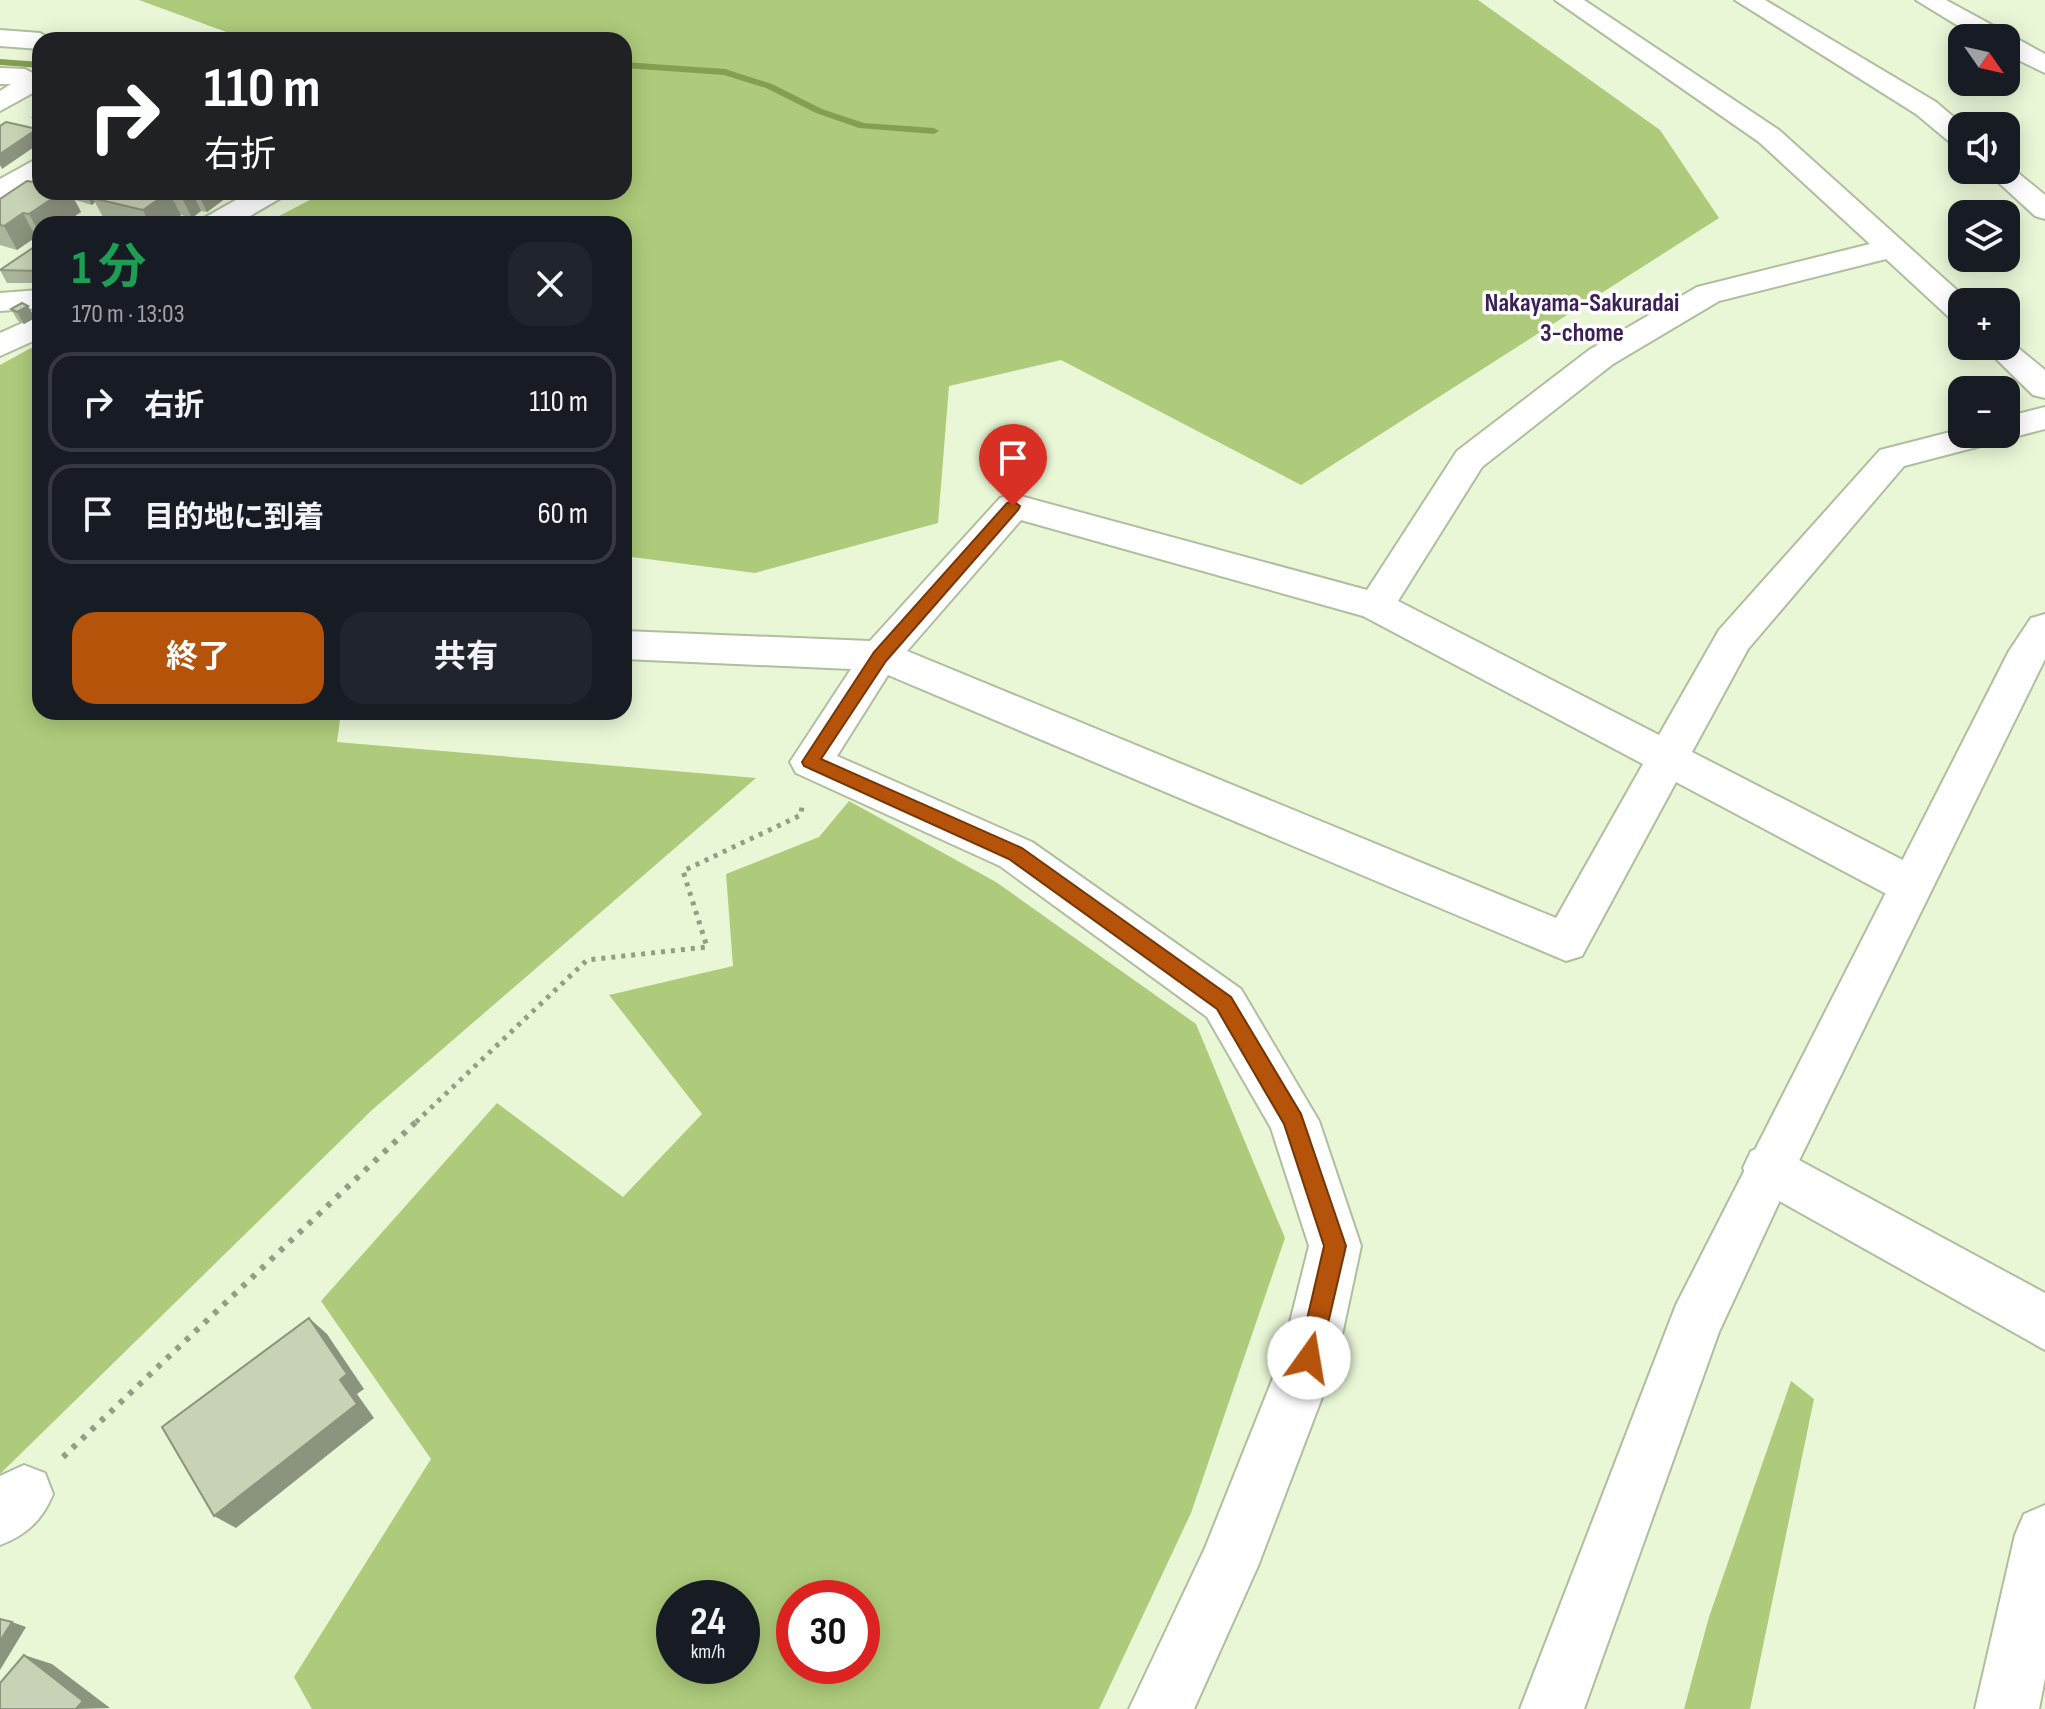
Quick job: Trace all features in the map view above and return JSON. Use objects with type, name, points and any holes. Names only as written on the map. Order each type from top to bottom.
[{"type":"street","points":[[1567,0],[1769,136],[1948,299]]},
{"type":"street","points":[[1747,0],[1926,108],[1948,126]]},
{"type":"street","points":[[1928,0],[1972,24]]},
{"type":"street","points":[[0,38],[32,40]]},
{"type":"street","points":[[2020,51],[2045,65]]},
{"type":"street","points":[[0,53],[32,55]]},
{"type":"street","points":[[0,76],[32,79]]},
{"type":"street","points":[[0,103],[32,83]]},
{"type":"street","points":[[0,192],[32,171]]},
{"type":"street","points":[[2015,184],[2045,210]]},
{"type":"street","points":[[229,216],[257,200]]},
{"type":"street","points":[[1376,606],[1469,459],[1601,357],[1708,294],[1892,248]]},
{"type":"street","points":[[0,302],[32,300]]},
{"type":"street","points":[[0,346],[32,329]]},
{"type":"street","points":[[2014,360],[2045,388]]},
{"type":"street","points":[[2020,424],[2045,418]]},
{"type":"street","points":[[632,645],[880,656],[1566,942],[1733,640],[1892,458],[1948,443]]},
{"type":"street","points":[[1161,1709],[1228,1566],[1309,1358],[1335,1246],[1294,1121],[1224,1003],[1016,854],[811,762],[880,656],[1013,506],[1376,606],[1910,885]]},
{"type":"street","points":[[1552,1709],[1695,1324],[1910,885],[2029,651],[2045,628]]},
{"type":"street","points":[[1769,1168],[2045,1323]]},
{"type":"street","points":[[2007,1709],[2043,1560]]},
{"type":"path","points":[[12,1505],[587,960],[707,947],[683,871],[801,815],[811,762]]},
{"type":"green space","points":[[139,0],[1478,0],[1660,130],[1719,218],[1301,485],[1061,360],[949,386],[938,523],[755,573],[632,557],[632,216],[279,216],[310,200],[632,200],[632,32],[226,32]]},
{"type":"green space","points":[[32,347],[32,720],[340,720],[337,742],[756,778],[372,1110],[0,1474],[0,365]]},
{"type":"green space","points":[[849,801],[996,882],[1196,1024],[1285,1238],[1191,1513],[1099,1709],[312,1709],[294,1677],[431,1459],[321,1301],[497,1103],[623,1197],[702,1114],[609,995],[733,966],[726,874],[819,837]]},
{"type":"green space","points":[[1791,1381],[1814,1399],[1750,1709],[1684,1709],[1709,1617]]},
{"type":"building","points":[[6,122],[32,128],[32,132],[0,154],[0,126]]},
{"type":"building","points":[[27,181],[32,182],[32,200],[50,200],[4,226],[0,225],[0,199]]},
{"type":"building","points":[[100,200],[157,200],[143,210]]},
{"type":"building","points":[[32,248],[32,271],[0,270]]},
{"type":"building","points":[[22,303],[28,306],[17,312],[11,309]]},
{"type":"building","points":[[309,1318],[347,1374],[340,1380],[357,1404],[214,1516],[162,1427]]},
{"type":"building","points":[[0,1619],[12,1622],[0,1641]]},
{"type":"building","points":[[24,1655],[83,1701],[76,1709],[0,1709],[0,1683]]},
{"type":"waterway","points":[[0,62],[32,64]]},
{"type":"waterway","points":[[632,66],[725,72],[769,86],[819,111],[863,126],[934,131]]},
{"type":"district","name":"Nakayama-Sakuradai 3-chome","points":[[1582,318]]},
{"type":"route","points":[[1013,506],[880,656],[811,762],[1016,854],[1224,1003],[1294,1121],[1335,1246],[1309,1358]]}]
